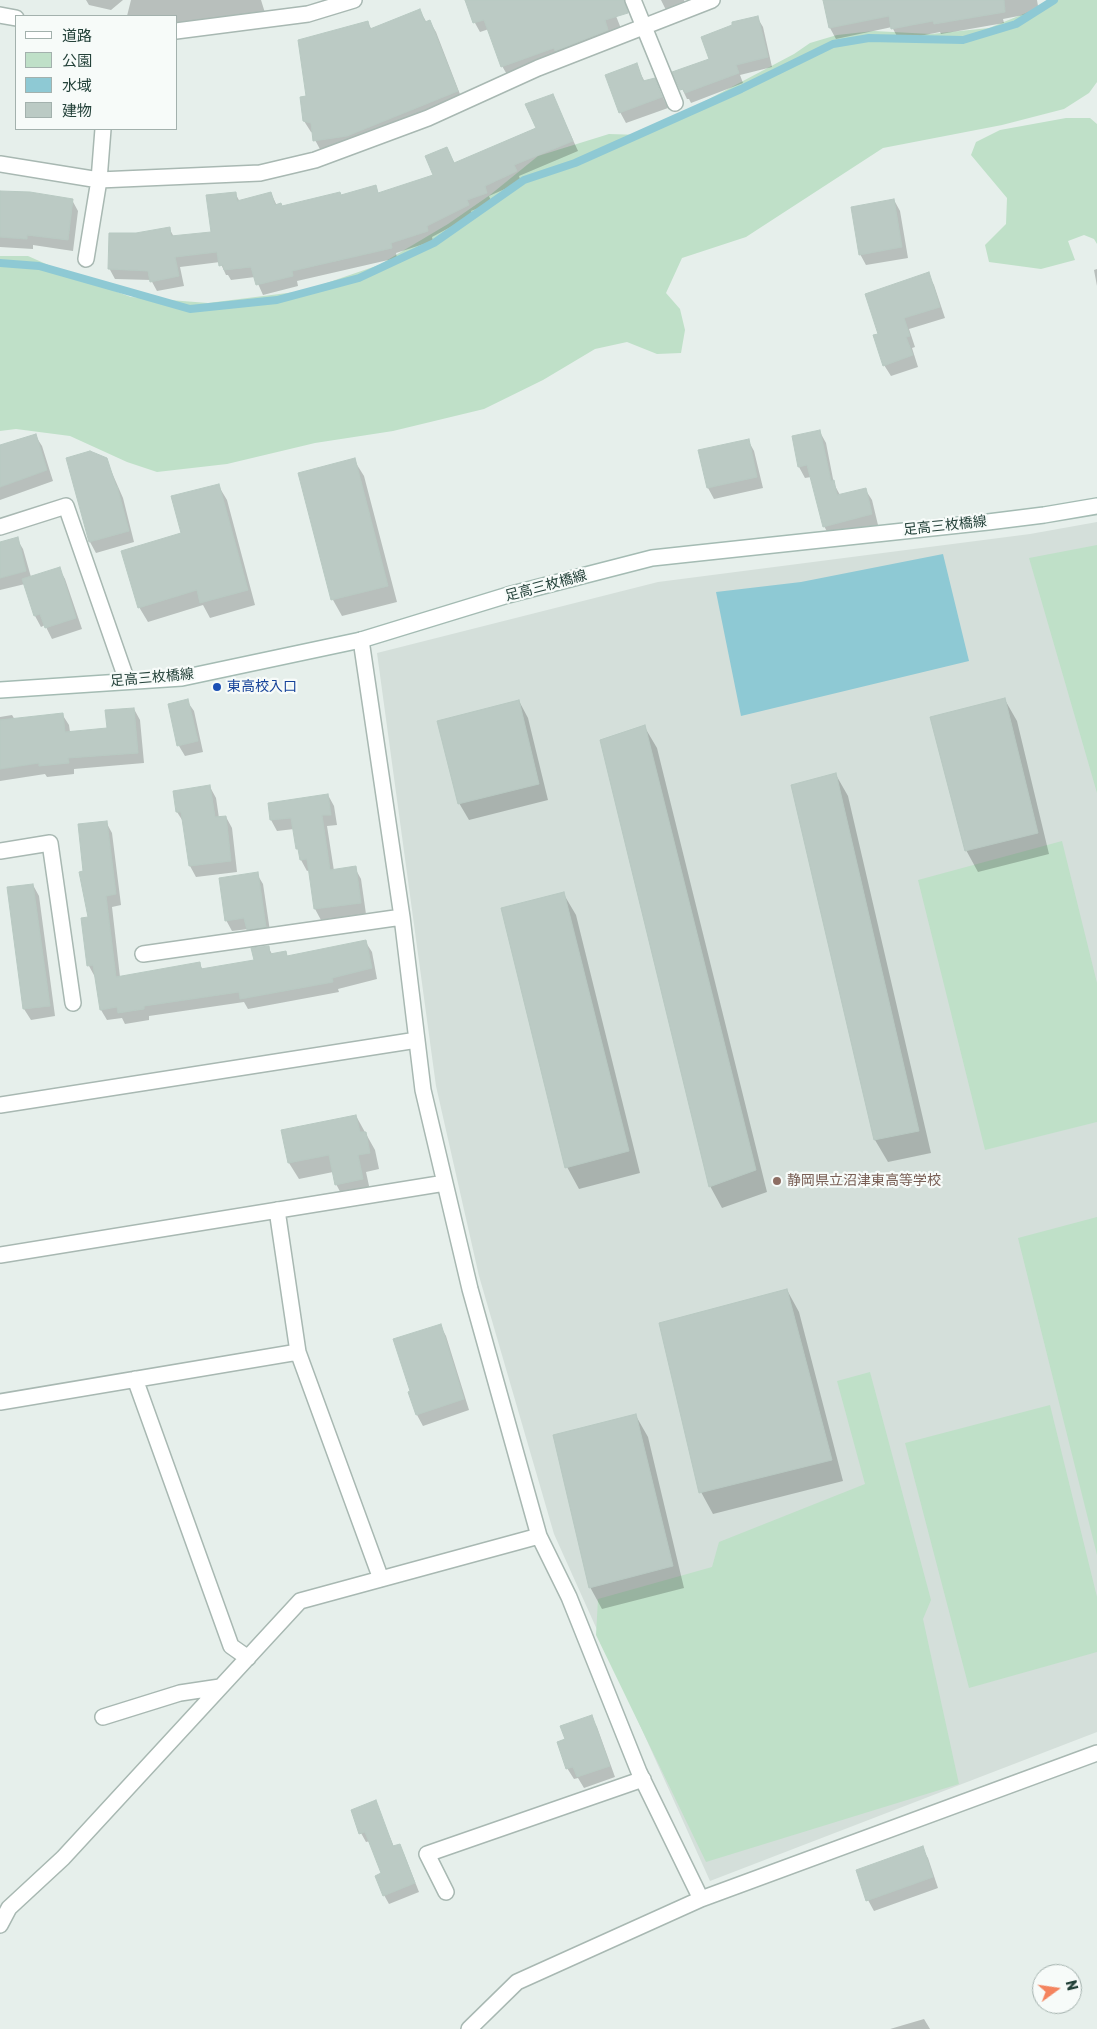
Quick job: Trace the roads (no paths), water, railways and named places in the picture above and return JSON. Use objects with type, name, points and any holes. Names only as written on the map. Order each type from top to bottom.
[{"type":"street","points":[[178,31],[308,14],[354,0]]},
{"type":"street","points":[[633,0],[675,103]]},
{"type":"street","points":[[0,164],[99,180],[260,172],[315,160],[428,118],[538,68],[712,0]]},
{"type":"street","points":[[0,15],[15,18]]},
{"type":"street","points":[[86,259],[99,180],[103,130]]},
{"type":"street","points":[[0,526],[66,506],[127,681]]},
{"type":"street","name":"足高三枚橋線","points":[[0,690],[182,678],[361,640],[508,595],[652,558],[988,522],[1097,506]]},
{"type":"street","points":[[361,640],[402,917],[423,1090],[470,1289],[539,1536],[569,1597],[643,1779],[701,1899]]},
{"type":"street","points":[[0,851],[50,844],[73,1003]]},
{"type":"street","points":[[143,954],[402,917]]},
{"type":"street","points":[[0,1105],[417,1040]]},
{"type":"street","points":[[0,1255],[445,1183]]},
{"type":"street","points":[[277,1210],[298,1352],[380,1580]]},
{"type":"street","points":[[0,1402],[298,1352]]},
{"type":"street","points":[[135,1379],[231,1646],[248,1658]]},
{"type":"street","points":[[0,1925],[9,1908],[62,1858],[300,1601],[539,1536]]},
{"type":"street","points":[[103,1717],[180,1693],[220,1687]]},
{"type":"street","points":[[469,2029],[517,1982],[701,1899],[1097,1753]]},
{"type":"street","points":[[446,1892],[427,1854],[643,1779]]},
{"type":"water","points":[[943,554],[969,661],[741,716],[716,592],[801,582]]},
{"type":"waterway","points":[[0,263],[39,266],[190,309],[277,300],[359,278],[434,243],[524,180],[575,163],[741,89],[833,44],[869,38],[963,40],[1016,24],[1054,0]]},
{"type":"place","name":"東高校入口","points":[[217,687]]},
{"type":"place","name":"静岡県立沼津東高等学校","points":[[777,1181]]}]
